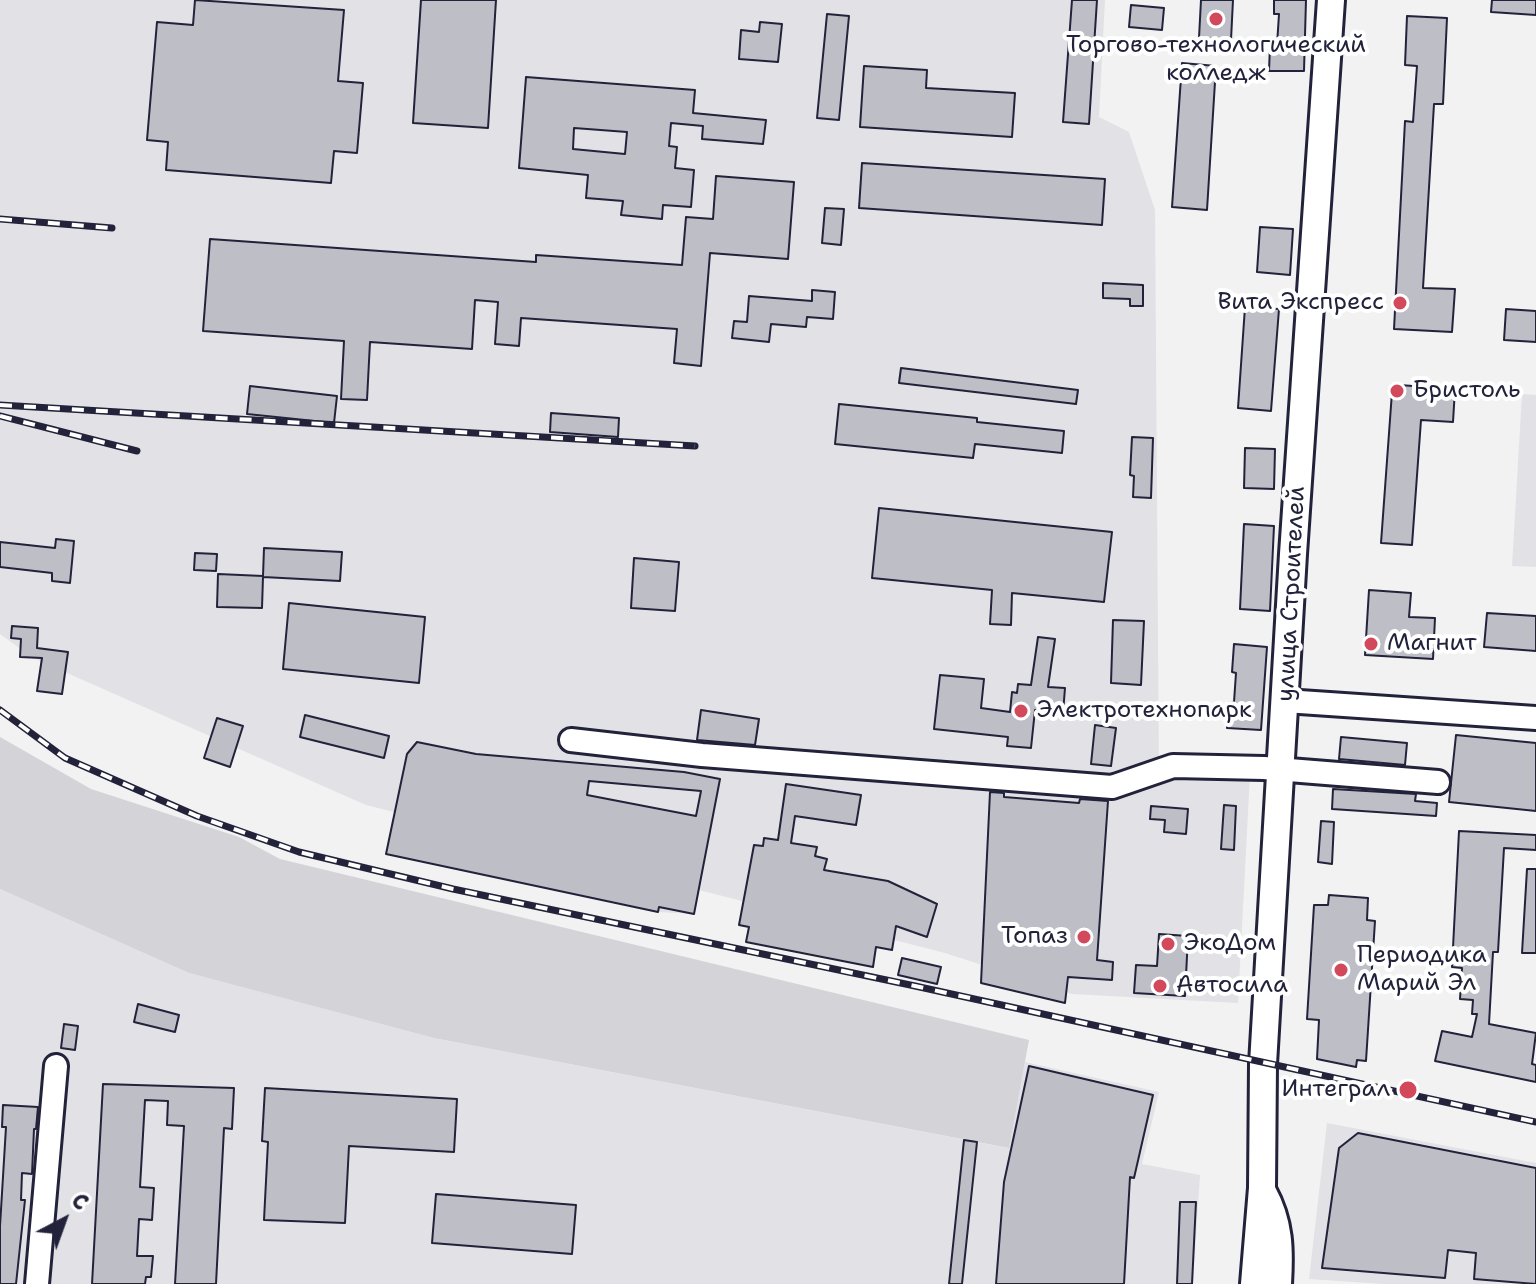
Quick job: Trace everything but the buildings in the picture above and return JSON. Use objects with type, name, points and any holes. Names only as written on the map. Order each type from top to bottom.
[{"type":"main road","name":"улица Строителей","points":[[1254,1284],[1262,1188],[1263,1064],[1331,0]]},
{"type":"main road","name":"улица Строителей","points":[[1262,1188],[1278,1226],[1278,1284]]},
{"type":"street","points":[[1285,701],[1536,718]]},
{"type":"street","points":[[571,740],[702,755],[1112,787],[1173,766],[1281,769],[1438,782]]},
{"type":"street","points":[[37,1284],[56,1066]]},
{"type":"shaded area","points":[[0,0],[1105,0],[1099,117],[1129,132],[1155,210],[1159,777],[1250,775],[1238,1003],[1072,994],[945,953],[699,890],[694,914],[658,912],[386,854],[394,812],[366,805],[33,658],[0,634]]},
{"type":"shaded area","points":[[1522,394],[1536,395],[1536,567],[1512,566]]},
{"type":"shaded area","points":[[0,737],[91,789],[239,837],[280,859],[1029,1040],[1009,1148],[434,1038],[189,973],[0,889]]},
{"type":"shaded area","points":[[0,889],[189,973],[434,1038],[1008,1148],[1025,1062],[1159,1092],[1142,1164],[1200,1175],[1193,1284],[0,1284]]},
{"type":"shaded area","points":[[1327,1123],[1536,1163],[1536,1284],[1383,1284],[1309,1279]]},
{"type":"railway","points":[[0,219],[112,228]]},
{"type":"railway","points":[[0,405],[695,446]]},
{"type":"railway","points":[[0,416],[137,451]]},
{"type":"railway","points":[[0,710],[65,758],[197,816],[299,852],[453,889],[1536,1122]]},
{"type":"place","name":"Торгово-технологический колледж","points":[[1216,19]]},
{"type":"place","name":"Вита Экспресс","points":[[1400,303]]},
{"type":"place","name":"Бристоль","points":[[1397,391]]},
{"type":"place","name":"Магнит","points":[[1371,644]]},
{"type":"place","name":"Электротехнопарк","points":[[1021,711]]},
{"type":"place","name":"Топаз","points":[[1084,937]]},
{"type":"place","name":"ЭкоДом","points":[[1168,944]]},
{"type":"place","name":"Периодика Марий Эл","points":[[1341,970]]},
{"type":"place","name":"Автосила","points":[[1160,986]]},
{"type":"place","name":"Интеграл","points":[[1408,1090]]}]
